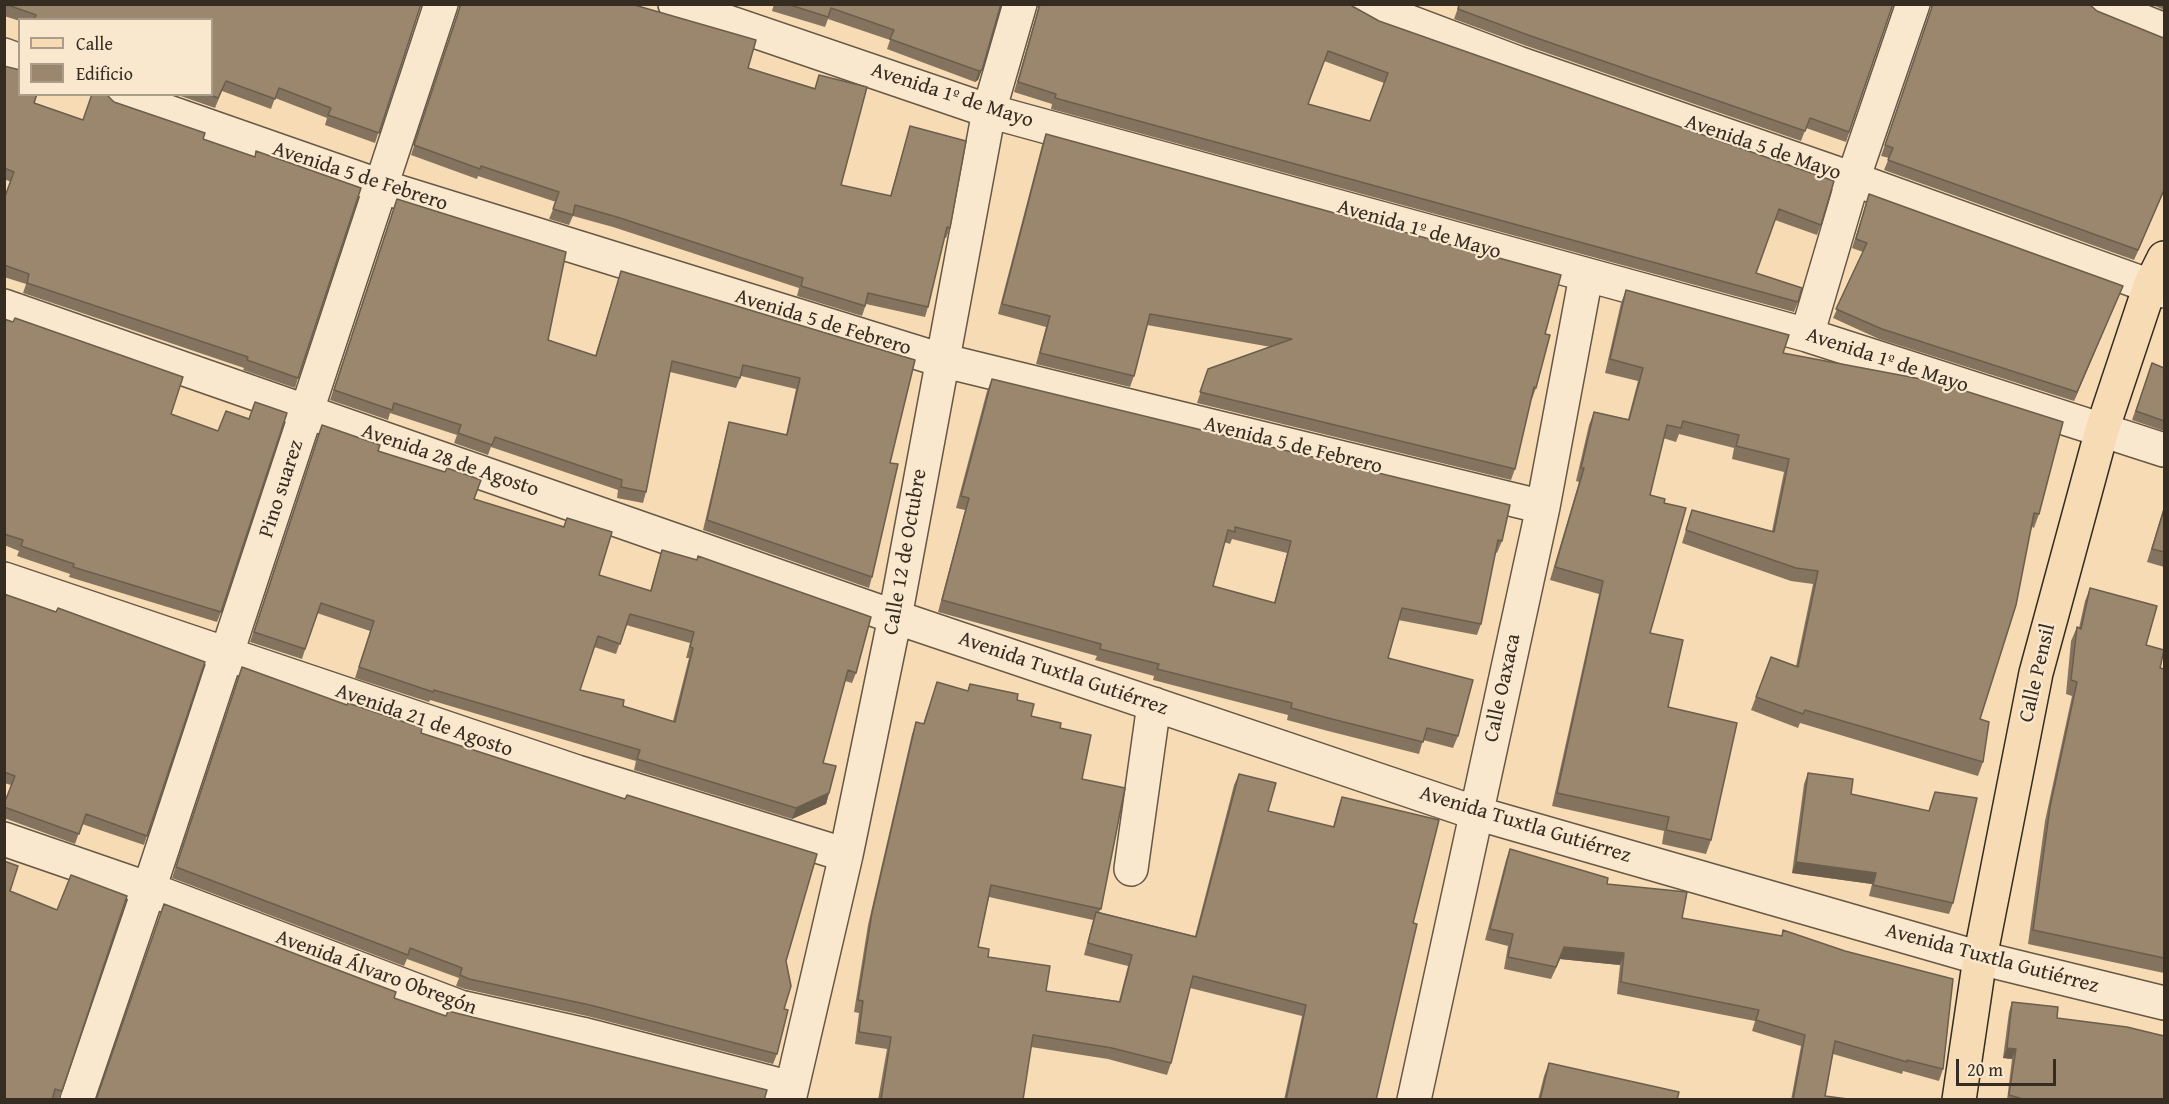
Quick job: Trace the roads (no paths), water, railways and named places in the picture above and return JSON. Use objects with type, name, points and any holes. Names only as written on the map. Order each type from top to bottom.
[{"type":"main road","name":"Calle Pensil","points":[[1959,1100],[1980,958],[2036,673],[2102,430],[2160,278]]},
{"type":"street","name":"Pino suarez","points":[[77,1100],[308,412],[441,4]]},
{"type":"street","name":"Avenida 1º de Mayo","points":[[675,4],[989,111],[1807,335],[2164,450]]},
{"type":"street","name":"Calle 12 de Octubre","points":[[790,1094],[846,855],[895,617],[989,111],[1020,4]]},
{"type":"street","name":"Avenida 5 de Mayo","points":[[1362,4],[1518,63],[1852,179],[2160,278]]},
{"type":"street","points":[[1807,335],[1852,179],[1913,4]]},
{"type":"street","points":[[2100,4],[2164,30]]},
{"type":"street","name":"Avenida 5 de Febrero","points":[[123,96],[382,187],[941,360],[1543,507]]},
{"type":"street","name":"Calle Oaxaca","points":[[1414,1100],[1543,507],[1586,276]]},
{"type":"street","name":"Avenida 28 de Agosto","points":[[4,306],[895,617]]},
{"type":"street","name":"Avenida 21 de Agosto","points":[[4,579],[577,772],[846,855]]},
{"type":"street","name":"Avenida Tuxtla Gutiérrez","points":[[895,617],[1476,813],[1980,958],[2164,1003]]},
{"type":"street","points":[[1131,869],[1154,704]]},
{"type":"street","name":"Avenida Álvaro Obregón","points":[[4,839],[149,889],[460,1008],[582,1034],[790,1094]]}]
